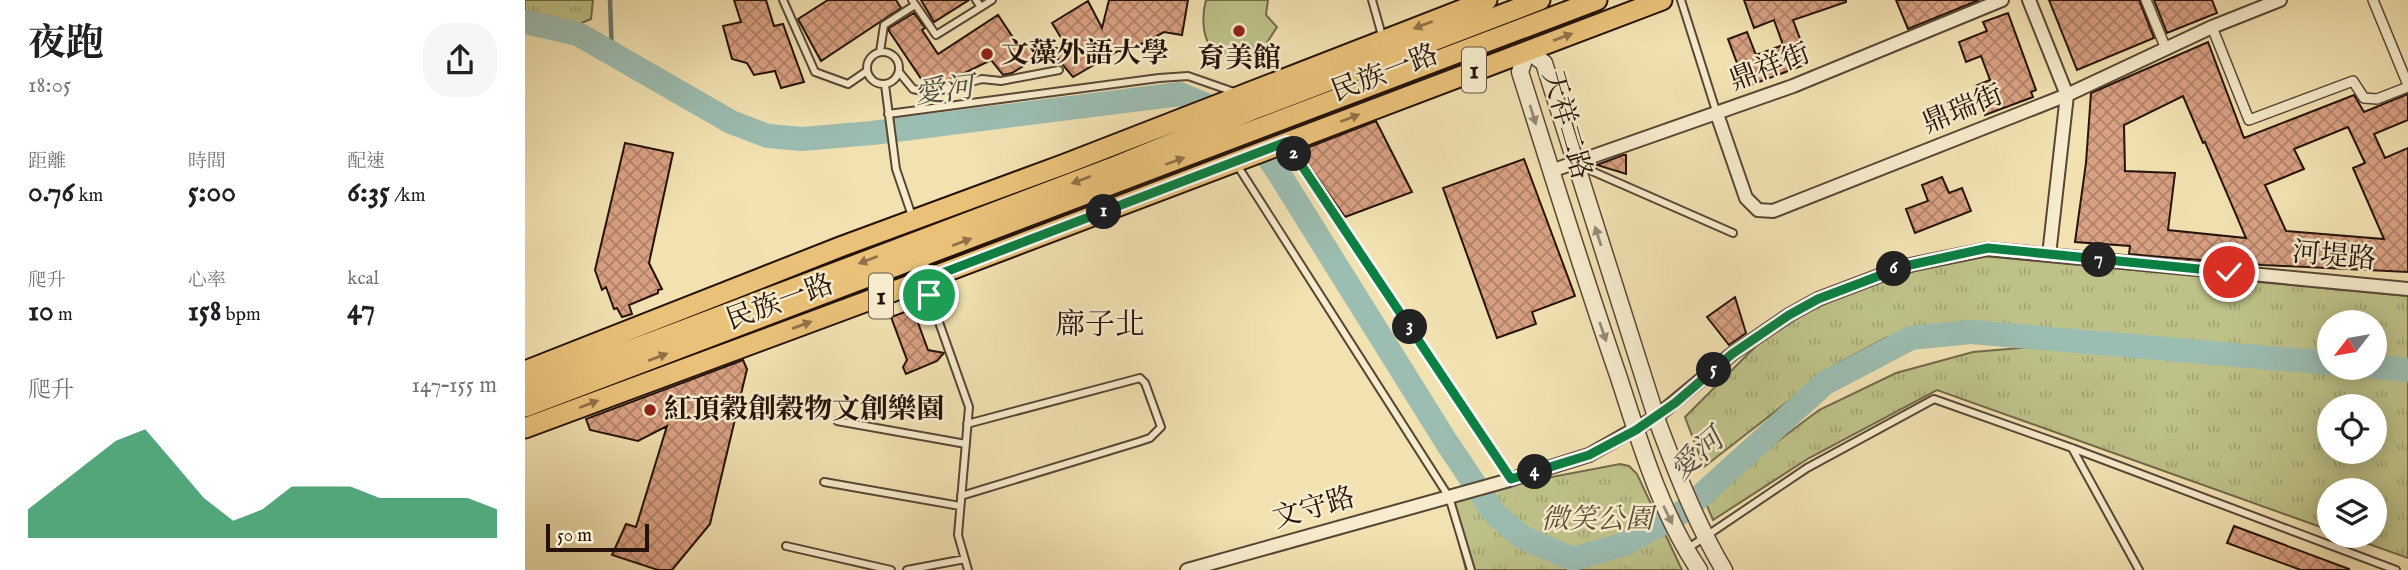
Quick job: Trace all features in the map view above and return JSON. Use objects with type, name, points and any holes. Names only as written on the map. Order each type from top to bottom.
[{"type":"main road","name":"民族一路","points":[[1249,102],[1384,40],[1487,0]]},
{"type":"main road","name":"民族一路","points":[[1249,102],[1513,5],[1540,0]]},
{"type":"main road","name":"民族一路","points":[[1282,120],[1597,0]]},
{"type":"main road","name":"民族一路","points":[[1293,140],[1662,0]]},
{"type":"main road","name":"1","points":[[1213,126],[1249,102]]},
{"type":"main road","name":"1","points":[[1213,126],[1282,120]]},
{"type":"main road","points":[[1282,120],[1293,140]]},
{"type":"main road","name":"民族一路","points":[[525,428],[611,374],[729,290],[914,220],[1213,126]]},
{"type":"main road","name":"民族一路","points":[[525,407],[836,290],[924,248],[1213,126]]},
{"type":"main road","name":"1","points":[[1235,162],[1293,140]]},
{"type":"main road","name":"民族一路","points":[[525,390],[611,374],[845,310],[1235,162]]},
{"type":"main road","name":"民族一路","points":[[525,370],[611,374],[737,310],[924,248]]},
{"type":"main road","points":[[729,290],[737,310]]},
{"type":"main road","points":[[836,290],[845,310]]},
{"type":"street","name":"鼎祥街","points":[[1551,172],[1793,86],[2002,0]]},
{"type":"street","points":[[2029,0],[2067,95],[2049,255]]},
{"type":"street","points":[[2146,0],[2166,49]]},
{"type":"street","name":"鼎瑞街","points":[[1717,114],[1746,198],[1758,210],[1773,211],[2067,95],[2213,27],[2280,0]]},
{"type":"street","points":[[2213,27],[2249,120],[2353,81],[2364,98],[2377,99],[2408,86],[2373,0]]},
{"type":"street","points":[[1513,5],[1527,50]]},
{"type":"street","name":"天祥二路","points":[[1682,544],[1657,492],[1551,172],[1520,72],[1527,50],[1544,63],[1656,417],[1678,480],[1702,532]]},
{"type":"street","name":"河堤路","points":[[1636,430],[1765,330],[1818,299],[1905,266],[1988,248],[2408,289]]},
{"type":"street","points":[[1509,480],[1589,455],[1636,430]]},
{"type":"street","name":"文守路","points":[[1187,570],[1230,564],[1509,480]]},
{"type":"street","points":[[1702,532],[1724,570]]},
{"type":"street","points":[[1682,544],[1699,570]]},
{"type":"lane","points":[[783,0],[815,72],[848,84],[867,71]]},
{"type":"lane","points":[[976,0],[981,7]]},
{"type":"lane","points":[[899,72],[894,80],[885,85],[871,80],[867,71],[869,61],[880,52],[884,25],[913,2],[936,35],[992,0]]},
{"type":"lane","points":[[1372,0],[1384,40]]},
{"type":"lane","points":[[1681,0],[1717,114]]},
{"type":"lane","points":[[880,52],[895,57],[899,72],[913,89],[931,93],[982,79],[1001,81],[1059,70]]},
{"type":"lane","points":[[888,114],[1188,76],[1217,85],[1249,102]]},
{"type":"lane","points":[[885,85],[896,169],[924,248],[924,280],[969,407],[958,535],[968,570]]},
{"type":"lane","points":[[1293,140],[1509,480]]},
{"type":"lane","points":[[1235,162],[1452,496],[1471,570]]},
{"type":"lane","points":[[1574,163],[1733,233]]},
{"type":"lane","points":[[961,496],[1150,438],[1161,427],[1148,390],[1140,378],[967,424]]},
{"type":"lane","points":[[1682,544],[1807,468],[1934,399],[2396,570]]},
{"type":"lane","points":[[837,421],[965,444]]},
{"type":"lane","points":[[2072,448],[2139,570]]},
{"type":"lane","points":[[824,482],[960,506]]},
{"type":"lane","points":[[786,546],[891,570]]},
{"type":"lane","points":[[907,570],[965,559]]},
{"type":"green space","points":[[525,0],[593,0],[591,19],[572,27],[525,11]]},
{"type":"green space","name":"育美館","points":[[1206,0],[1268,0],[1266,15],[1277,27],[1261,52],[1249,45],[1236,53],[1225,55],[1216,52],[1206,36]]},
{"type":"green space","points":[[1983,256],[2408,296],[2408,365],[2387,363],[2387,310],[2317,310],[2317,356],[1974,322],[1938,327],[1886,338],[1835,365],[1704,467],[1685,417],[1758,344],[1805,313],[1859,288],[1925,268]]},
{"type":"green space","points":[[2053,345],[2317,367],[2317,380],[2387,380],[2387,373],[2408,375],[2408,558],[2380,548],[2387,548],[2387,478],[2317,478],[2317,526],[1937,390],[1809,458],[1713,520],[1702,494],[1709,493],[1819,410],[1896,373],[1973,352]]},
{"type":"green space","name":"微笑公園","points":[[1620,464],[1629,466],[1637,474],[1682,570],[1466,570],[1447,497]]},
{"type":"building","points":[[734,0],[766,0],[774,26],[783,24],[804,82],[781,88],[775,71],[754,75],[747,63],[732,59],[723,26],[741,22]]},
{"type":"building","points":[[828,0],[896,0],[901,8],[821,61],[798,19]]},
{"type":"building","points":[[921,0],[969,0],[934,22]]},
{"type":"building","points":[[1109,0],[1188,0],[1182,35],[1164,32],[1123,54],[1120,50],[1073,77],[1058,59],[1030,62],[1012,73],[1003,75],[991,60],[931,87],[926,86],[889,31],[889,28],[914,13],[938,54],[998,15],[1018,45],[1068,49],[1052,23],[1088,1],[1102,28]]},
{"type":"building","points":[[1744,0],[1846,2],[1793,20],[1809,63],[1746,87],[1728,39],[1747,32],[1756,55],[1783,45],[1774,20],[1754,28]]},
{"type":"building","points":[[1896,0],[1979,0],[1908,29]]},
{"type":"building","points":[[2049,0],[2139,0],[2154,38],[2077,70]]},
{"type":"building","points":[[2154,0],[2212,0],[2217,13],[2167,33]]},
{"type":"building","points":[[2008,13],[2036,90],[2031,92],[2033,97],[1985,115],[1975,86],[1990,80],[1981,56],[1966,62],[1959,42],[1987,31],[1983,22]]},
{"type":"building","points":[[2208,42],[2244,138],[2354,95],[2364,112],[2408,94],[2408,120],[2374,134],[2385,158],[2408,148],[2408,272],[2150,256],[2129,254],[2130,246],[2075,242],[2086,163],[2091,93]],"holes":[[[2183,96],[2203,143],[2205,142],[2246,238],[2168,230],[2175,173],[2125,171],[2124,125]],[[2348,127],[2365,163],[2353,168],[2384,239],[2286,231],[2265,185],[2304,169],[2294,149]]]},
{"type":"building","points":[[1376,121],[1412,192],[1345,217],[1299,151]]},
{"type":"building","points":[[625,143],[673,153],[649,263],[662,289],[629,305],[632,314],[622,317],[617,308],[614,309],[606,287],[602,290],[595,270]]},
{"type":"building","points":[[1626,155],[1626,174],[1597,165]]},
{"type":"building","points":[[1524,159],[1575,296],[1532,312],[1536,324],[1497,338],[1443,188]]},
{"type":"building","points":[[1942,177],[1949,193],[1962,188],[1971,211],[1915,233],[1906,209],[1928,201],[1922,185]]},
{"type":"building","points":[[1735,297],[1746,333],[1729,345],[1707,317]]},
{"type":"building","points":[[913,309],[928,350],[944,353],[937,361],[906,374],[903,367],[907,360],[891,317]]},
{"type":"building","points":[[743,360],[747,369],[710,524],[672,570],[658,570],[612,555],[626,524],[636,527],[667,426],[638,441],[590,430],[586,419]]},
{"type":"building","points":[[2234,526],[2349,570],[2301,570],[2227,543]]},
{"type":"waterway","points":[[610,0],[612,54]]},
{"type":"waterway","name":"愛河","points":[[525,22],[578,34],[731,122],[768,136],[802,139],[872,133],[1180,94],[1230,115],[1258,143],[1278,172],[1447,443],[1494,513],[1523,538],[1573,559],[1625,544],[1684,511],[1825,383],[1911,338],[1971,332],[2317,362]]},
{"type":"waterway","name":"愛河","points":[[2387,368],[2408,370]]},
{"type":"place","name":"育美館","points":[[1239,31]]},
{"type":"place","name":"文藻外語大學","points":[[987,54]]},
{"type":"place","name":"紅頂穀創穀物文創樂園","points":[[650,410]]},
{"type":"district","name":"廍子北","points":[[1100,326]]},
{"type":"route","points":[[929,295],[924,280],[1286,142],[1511,479],[1589,455],[1636,430],[1675,403],[1732,354],[1789,315],[1818,299],[1905,266],[1988,248],[2229,272]]}]
